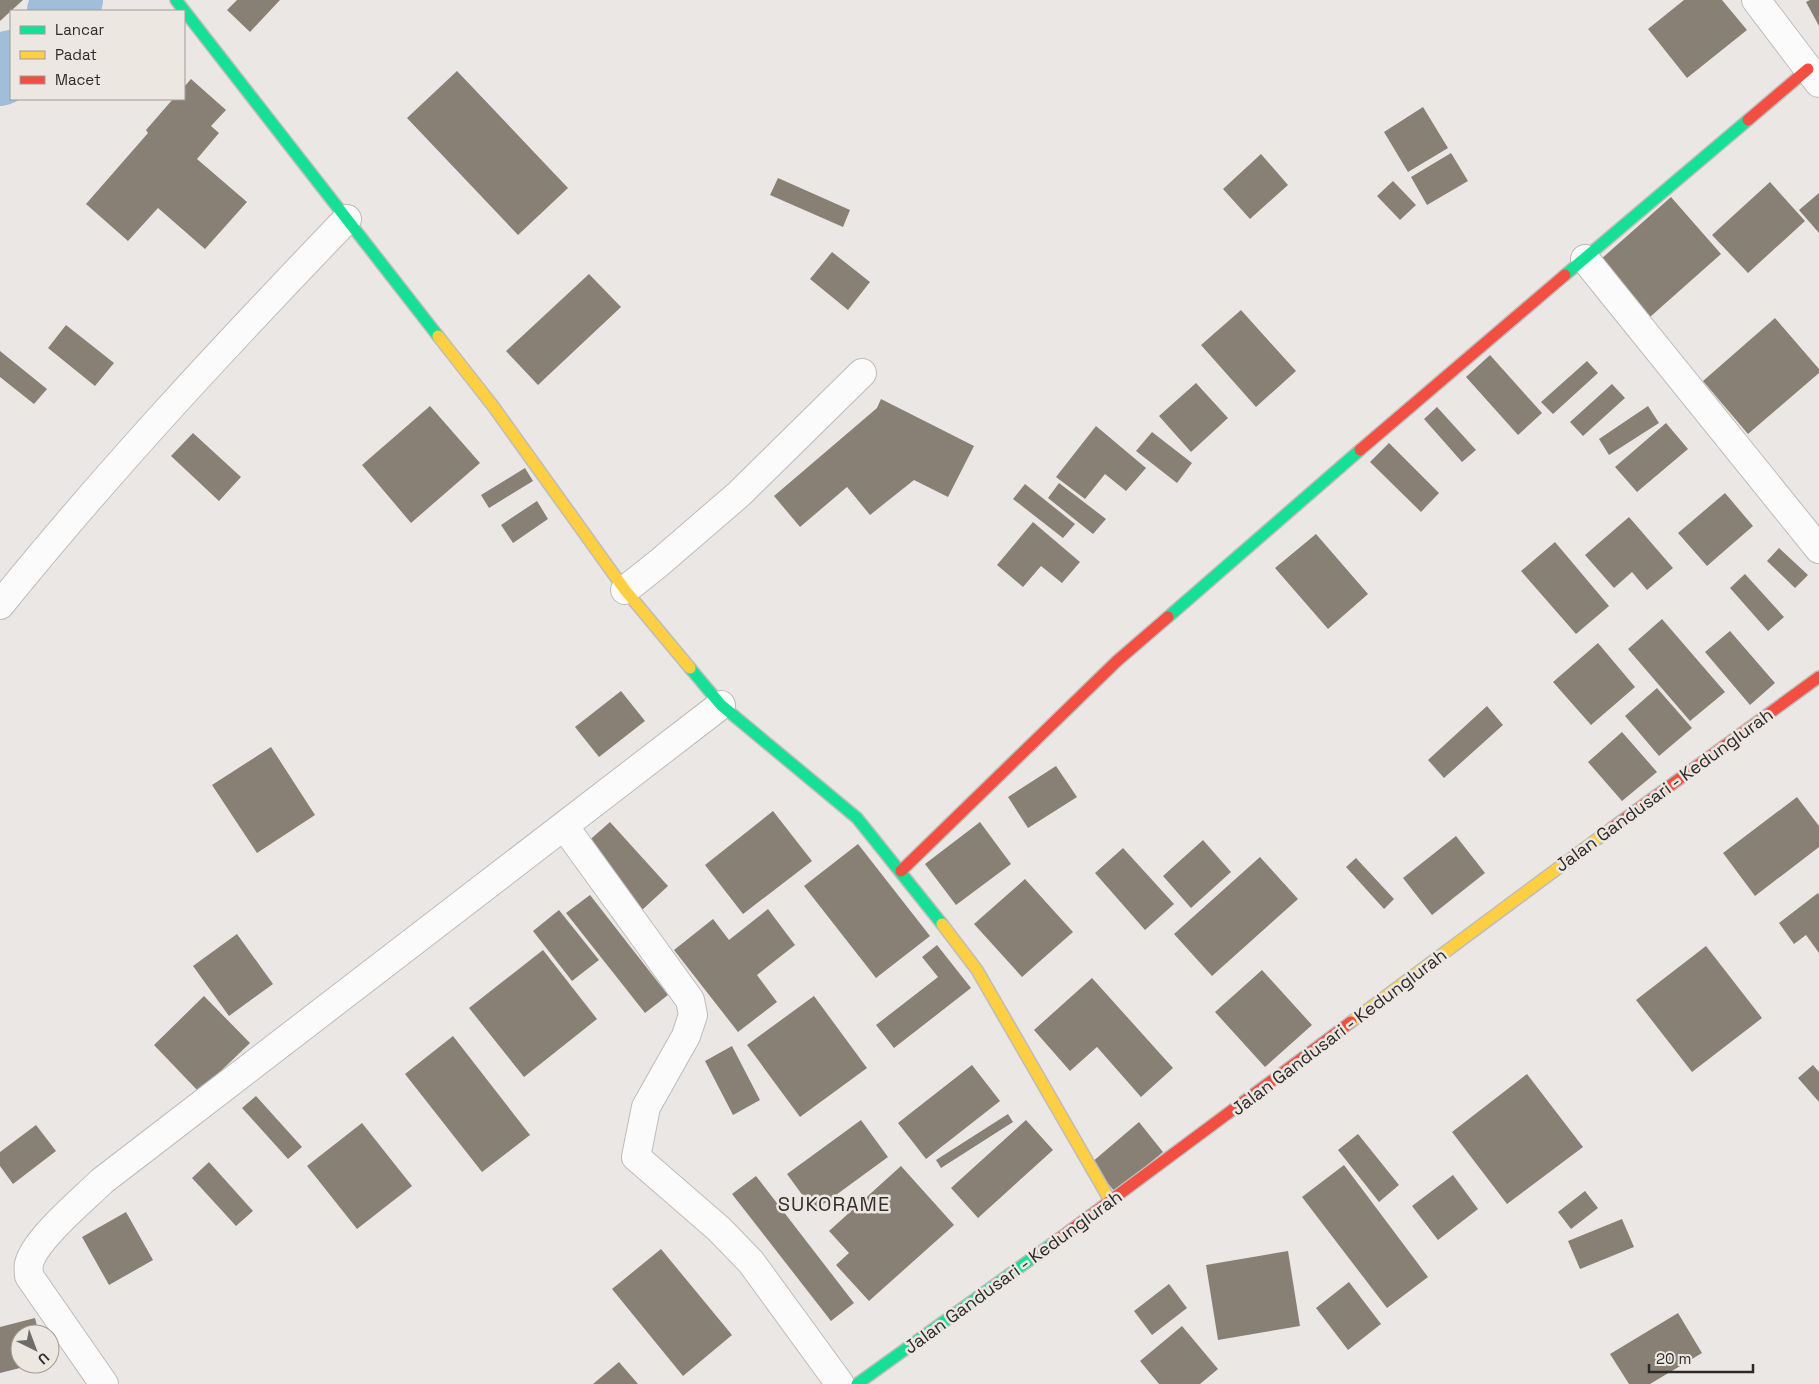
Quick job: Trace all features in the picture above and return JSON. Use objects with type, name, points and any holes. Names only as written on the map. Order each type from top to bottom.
[{"type":"street","points":[[176,0],[184,10]]},
{"type":"street","points":[[901,872],[1117,660],[1399,416],[1585,259],[1814,76],[1756,0]]},
{"type":"street","points":[[185,12],[492,406],[625,590],[721,705],[814,780],[857,818],[901,872],[977,970],[1111,1202]]},
{"type":"street","points":[[0,605],[63,527],[228,343],[347,219]]},
{"type":"street","points":[[1585,259],[1819,549]]},
{"type":"street","points":[[625,590],[738,494],[862,373]]},
{"type":"street","name":"Jalan Gandusari - Kedunglurah","points":[[857,1384],[1111,1202],[1517,898],[1768,712],[1819,677]]},
{"type":"street","points":[[104,1384],[29,1276],[29,1264],[49,1233],[102,1180],[721,705]]},
{"type":"street","points":[[564,826],[690,1000],[693,1015],[686,1036],[646,1107],[636,1156],[719,1228],[751,1262],[840,1384]]},
{"type":"building","points":[[0,0],[23,0],[10,10],[0,21]]},
{"type":"building","points":[[237,0],[280,0],[250,32],[227,10]]},
{"type":"building","points":[[1684,0],[1722,0],[1747,30],[1687,78],[1648,29]]},
{"type":"building","points":[[1819,0],[1819,26],[1806,2]]},
{"type":"building","points":[[457,71],[568,188],[518,235],[407,118]]},
{"type":"building","points":[[191,79],[226,110],[211,126],[219,133],[197,159],[247,202],[205,249],[158,208],[128,241],[86,204],[148,133],[146,130],[172,100],[185,100],[185,86]]},
{"type":"building","points":[[1423,107],[1448,148],[1408,172],[1384,132]]},
{"type":"building","points":[[1451,153],[1468,181],[1427,205],[1411,177]]},
{"type":"building","points":[[1261,154],[1288,185],[1250,219],[1223,189]]},
{"type":"building","points":[[778,178],[850,210],[843,227],[770,195]]},
{"type":"building","points":[[1393,181],[1416,205],[1400,220],[1377,196]]},
{"type":"building","points":[[1770,182],[1805,221],[1748,273],[1712,235]]},
{"type":"building","points":[[1819,193],[1819,233],[1799,210]]},
{"type":"building","points":[[1671,197],[1721,254],[1650,317],[1600,260]]},
{"type":"building","points":[[832,252],[870,282],[848,310],[810,279]]},
{"type":"building","points":[[589,274],[621,307],[538,385],[506,351]]},
{"type":"building","points":[[1241,310],[1296,371],[1256,407],[1201,345]]},
{"type":"building","points":[[1775,318],[1819,369],[1819,373],[1748,434],[1703,381]]},
{"type":"building","points":[[66,325],[114,363],[95,386],[48,348]]},
{"type":"building","points":[[0,351],[47,389],[34,404],[0,377]]},
{"type":"building","points":[[1490,355],[1542,413],[1518,435],[1466,377]]},
{"type":"building","points":[[1587,361],[1598,373],[1553,414],[1541,402]]},
{"type":"building","points":[[1196,383],[1228,418],[1191,452],[1159,416]]},
{"type":"building","points":[[1612,384],[1625,398],[1583,436],[1570,422]]},
{"type":"building","points":[[881,399],[974,446],[948,497],[914,480],[870,515],[847,487],[800,527],[774,496],[877,408]]},
{"type":"building","points":[[430,406],[480,463],[411,523],[362,465]]},
{"type":"building","points":[[1648,406],[1659,423],[1609,455],[1599,439]]},
{"type":"building","points":[[1437,407],[1476,450],[1462,462],[1424,419]]},
{"type":"building","points":[[1666,423],[1688,449],[1637,492],[1615,467]]},
{"type":"building","points":[[1096,426],[1146,468],[1126,491],[1105,474],[1085,499],[1056,477]]},
{"type":"building","points":[[1152,432],[1192,463],[1177,483],[1136,451]]},
{"type":"building","points":[[193,433],[241,477],[219,501],[171,456]]},
{"type":"building","points":[[1389,443],[1439,493],[1421,512],[1370,462]]},
{"type":"building","points":[[525,468],[533,481],[489,508],[481,495]]},
{"type":"building","points":[[1059,483],[1106,519],[1093,534],[1048,498]]},
{"type":"building","points":[[1025,484],[1075,524],[1063,538],[1013,499]]},
{"type":"building","points":[[1725,493],[1753,526],[1707,566],[1678,533]]},
{"type":"building","points":[[537,501],[548,519],[513,543],[501,525]]},
{"type":"building","points":[[1629,517],[1673,568],[1647,590],[1632,572],[1614,588],[1585,555]]},
{"type":"building","points":[[1033,522],[1080,562],[1062,583],[1041,566],[1023,587],[997,565]]},
{"type":"building","points":[[1316,534],[1368,594],[1328,629],[1275,568]]},
{"type":"building","points":[[1555,542],[1609,606],[1576,634],[1521,571]]},
{"type":"building","points":[[1779,548],[1808,575],[1795,588],[1767,561]]},
{"type":"building","points":[[1745,574],[1784,617],[1768,631],[1730,588]]},
{"type":"building","points":[[1662,619],[1725,692],[1690,721],[1628,649]]},
{"type":"building","points":[[1730,631],[1775,683],[1750,705],[1705,652]]},
{"type":"building","points":[[1598,643],[1635,687],[1591,725],[1553,682]]},
{"type":"building","points":[[1657,688],[1692,728],[1659,756],[1625,716]]},
{"type":"building","points":[[621,691],[645,721],[599,757],[575,727]]},
{"type":"building","points":[[1487,706],[1503,725],[1444,778],[1428,760]]},
{"type":"building","points":[[1622,732],[1657,772],[1622,801],[1588,762]]},
{"type":"building","points":[[271,747],[315,815],[257,853],[212,785]]},
{"type":"building","points":[[1056,766],[1077,797],[1028,828],[1008,797]]},
{"type":"building","points":[[1797,797],[1819,826],[1819,847],[1755,896],[1723,853]]},
{"type":"building","points":[[773,811],[812,861],[743,914],[705,865]]},
{"type":"building","points":[[610,822],[668,886],[642,910],[584,845]]},
{"type":"building","points":[[980,822],[1011,864],[956,905],[925,864]]},
{"type":"building","points":[[1456,836],[1485,873],[1432,915],[1403,878]]},
{"type":"building","points":[[1203,840],[1231,872],[1191,908],[1163,876]]},
{"type":"building","points":[[858,844],[930,936],[876,978],[804,886]]},
{"type":"building","points":[[1123,848],[1174,904],[1145,930],[1095,873]]},
{"type":"building","points":[[1260,857],[1298,899],[1212,976],[1174,934]]},
{"type":"building","points":[[1356,858],[1394,899],[1384,909],[1346,867]]},
{"type":"building","points":[[1025,879],[1073,932],[1022,977],[974,924]]},
{"type":"building","points":[[1818,893],[1819,953],[1806,935],[1794,944],[1779,923]]},
{"type":"building","points":[[590,895],[668,995],[645,1013],[566,913]]},
{"type":"building","points":[[768,909],[795,945],[757,975],[777,1002],[738,1032],[674,950],[713,919],[729,940]]},
{"type":"building","points":[[559,910],[599,960],[572,981],[533,931]]},
{"type":"building","points":[[237,934],[273,984],[229,1016],[193,966]]},
{"type":"building","points":[[937,945],[971,988],[894,1048],[876,1025],[938,977],[922,957]]},
{"type":"building","points":[[1706,946],[1762,1018],[1692,1072],[1636,1000]]},
{"type":"building","points":[[543,950],[597,1019],[524,1077],[469,1008]]},
{"type":"building","points":[[1262,970],[1312,1025],[1265,1067],[1215,1012]]},
{"type":"building","points":[[1092,978],[1173,1068],[1141,1097],[1097,1047],[1070,1071],[1034,1030]]},
{"type":"building","points":[[204,996],[250,1043],[199,1092],[154,1045]]},
{"type":"building","points":[[814,996],[867,1068],[800,1117],[747,1045]]},
{"type":"building","points":[[453,1036],[530,1135],[482,1172],[405,1074]]},
{"type":"building","points":[[732,1046],[760,1100],[733,1115],[705,1061]]},
{"type":"building","points":[[972,1065],[1000,1101],[926,1159],[898,1123]]},
{"type":"building","points":[[1813,1065],[1819,1072],[1819,1102],[1798,1078]]},
{"type":"building","points":[[1527,1074],[1583,1147],[1507,1204],[1452,1132]]},
{"type":"building","points":[[256,1096],[302,1147],[288,1159],[242,1108]]},
{"type":"building","points":[[1008,1114],[1013,1122],[941,1168],[936,1160]]},
{"type":"building","points":[[861,1120],[888,1157],[814,1211],[787,1174]]},
{"type":"building","points":[[1026,1120],[1053,1150],[978,1218],[951,1188]]},
{"type":"building","points":[[1139,1122],[1163,1152],[1115,1192],[1091,1163]]},
{"type":"building","points":[[362,1123],[412,1186],[357,1229],[307,1166]]},
{"type":"building","points":[[36,1125],[56,1151],[13,1184],[0,1166],[0,1152]]},
{"type":"building","points":[[1358,1134],[1399,1185],[1379,1202],[1338,1150]]},
{"type":"building","points":[[209,1162],[253,1211],[236,1226],[192,1178]]},
{"type":"building","points":[[1344,1165],[1428,1277],[1387,1308],[1302,1197]]},
{"type":"building","points":[[901,1166],[954,1225],[869,1301],[836,1265],[849,1253],[829,1231]]},
{"type":"building","points":[[1453,1175],[1478,1209],[1438,1240],[1412,1206]]},
{"type":"building","points":[[756,1176],[854,1303],[831,1321],[732,1194]]},
{"type":"building","points":[[1585,1191],[1598,1208],[1571,1229],[1558,1212]]},
{"type":"building","points":[[126,1212],[153,1260],[109,1285],[82,1237]]},
{"type":"building","points":[[1622,1219],[1634,1247],[1580,1269],[1568,1241]]},
{"type":"building","points":[[661,1249],[732,1335],[683,1376],[612,1289]]},
{"type":"building","points":[[1288,1251],[1300,1326],[1218,1340],[1206,1265]]},
{"type":"building","points":[[1349,1282],[1381,1324],[1348,1350],[1316,1308]]},
{"type":"building","points":[[1169,1284],[1187,1308],[1152,1335],[1134,1311]]},
{"type":"building","points":[[1678,1313],[1702,1353],[1650,1384],[1629,1384],[1610,1354]]},
{"type":"building","points":[[35,1318],[36,1324],[12,1324]]},
{"type":"building","points":[[10,1324],[10,1370],[0,1373],[0,1327]]},
{"type":"building","points":[[1182,1326],[1218,1369],[1200,1384],[1159,1384],[1140,1361]]},
{"type":"building","points":[[619,1362],[638,1384],[593,1384]]},
{"type":"waterway","points":[[59,10],[72,0]]},
{"type":"waterway","points":[[0,75],[10,62]]},
{"type":"traffic: fast","points":[[176,0],[184,10]]},
{"type":"traffic: fast","points":[[185,12],[438,336]]},
{"type":"traffic: fast","points":[[1565,275],[1748,120]]},
{"type":"traffic: fast","points":[[1168,617],[1360,450]]},
{"type":"traffic: fast","points":[[690,668],[721,705],[857,818],[942,924]]},
{"type":"traffic: fast","points":[[857,1384],[1052,1244]]},
{"type":"traffic: slow","points":[[438,336],[493,406],[625,590],[690,668]]},
{"type":"traffic: slow","points":[[1351,1022],[1612,828]]},
{"type":"traffic: slow","points":[[942,924],[977,970],[1111,1202]]},
{"type":"traffic: jam","points":[[1748,120],[1808,69]]},
{"type":"traffic: jam","points":[[1360,450],[1565,275]]},
{"type":"traffic: jam","points":[[901,871],[1117,661],[1168,617]]},
{"type":"traffic: jam","points":[[1612,828],[1819,677]]},
{"type":"traffic: jam","points":[[1052,1244],[1351,1022]]},
{"type":"district","name":"SUKORAME","points":[[834,1204]]}]
